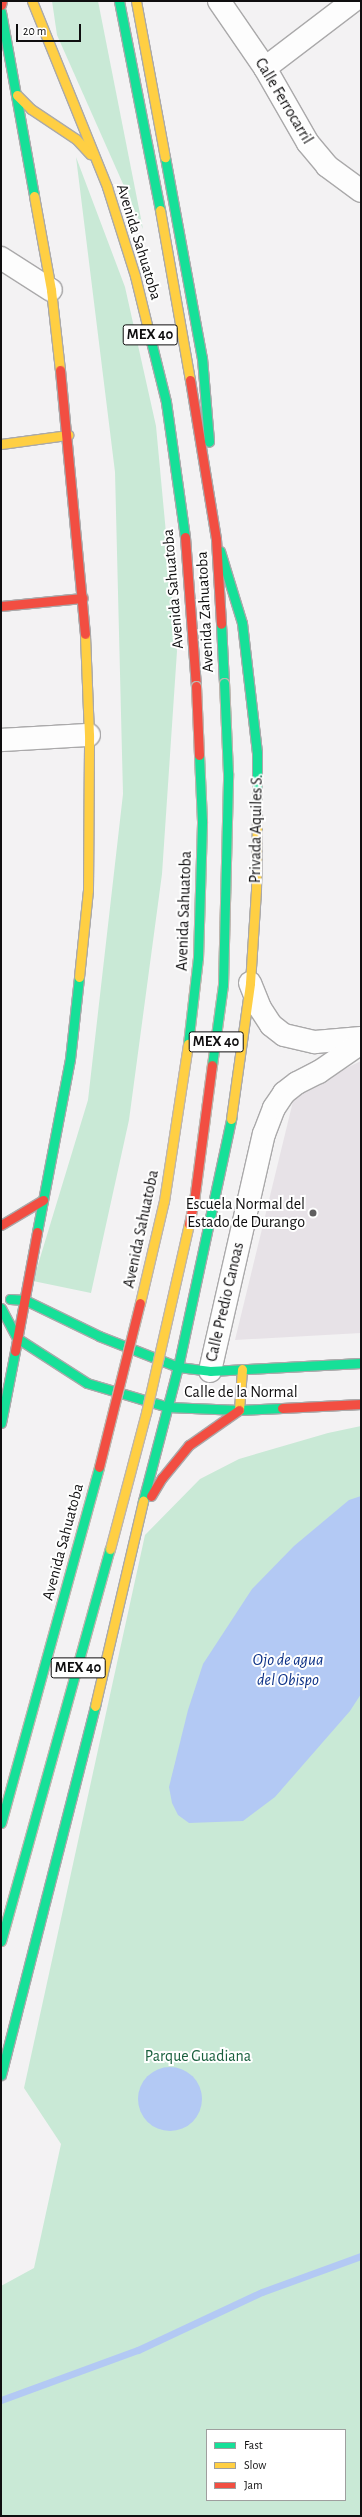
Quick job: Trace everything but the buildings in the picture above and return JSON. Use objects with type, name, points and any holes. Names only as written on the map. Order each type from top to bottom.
[{"type":"main road","points":[[1,5],[2,1]]},
{"type":"main road","name":"Avenida Sahuatoba","points":[[1,1823],[114,1414],[164,1200],[188,1048],[198,958],[202,821],[196,686],[186,545],[166,402],[136,276],[96,160],[32,1]]},
{"type":"main road","name":"Avenida Sahuatoba","points":[[119,1],[174,287],[216,539]]},
{"type":"main road","points":[[136,1],[202,358],[216,539]]},
{"type":"main road","points":[[1,12],[51,290],[68,435],[83,598],[89,735],[88,890],[70,1059],[1,1423]]},
{"type":"main road","points":[[17,95],[41,117],[76,139],[96,160]]},
{"type":"main road","points":[[1,444],[68,435]]},
{"type":"main road","name":"Avenida Zahuatoba","points":[[1,1940],[67,1708],[146,1413],[194,1201],[223,985],[228,796],[224,683],[216,539]]},
{"type":"main road","name":"Privada Aquiles S.","points":[[216,539],[242,622],[257,753],[258,845],[250,983]]},
{"type":"main road","points":[[1,606],[83,598]]},
{"type":"main road","points":[[1,2075],[74,1795],[140,1514],[178,1367],[229,1130],[250,983]]},
{"type":"main road","points":[[1,1225],[43,1200]]},
{"type":"main road","points":[[1,1299],[25,1300]]},
{"type":"main road","name":"Calle de la Normal","points":[[25,1300],[99,1336],[178,1367],[210,1371],[361,1364]]},
{"type":"main road","points":[[1,1308],[17,1338]]},
{"type":"main road","name":"Calle de la Normal","points":[[17,1338],[87,1383],[168,1407],[239,1410],[361,1404]]},
{"type":"main road","points":[[140,1514],[162,1478],[189,1446],[205,1432],[239,1410],[242,1369]]},
{"type":"street","name":"Calle Ferrocarril","points":[[219,1],[266,68],[308,143],[327,166],[361,191]]},
{"type":"street","points":[[266,68],[353,1]]},
{"type":"street","points":[[1,258],[51,290]]},
{"type":"street","points":[[1,740],[89,735]]},
{"type":"street","name":"Privada Aquiles S.","points":[[250,983],[260,1008],[271,1025],[284,1035],[315,1042],[361,1038]]},
{"type":"street","name":"Calle Predio Canoas","points":[[210,1371],[264,1134],[274,1108],[284,1093],[297,1083],[319,1072],[361,1043]]},
{"type":"shaded area","name":"Escuela Normal del Estado de Durango","points":[[361,1061],[361,1333],[235,1340],[295,1093]]},
{"type":"green space","points":[[52,1],[98,1],[143,229],[57,35]]},
{"type":"green space","points":[[76,157],[125,287],[156,426],[177,651],[162,874],[129,1120],[91,1293],[33,1281],[88,1100],[123,794],[115,472]]},
{"type":"green space","name":"Parque Guadiana","points":[[361,1426],[361,2516],[1,2516],[1,2286],[34,2268],[61,2144],[24,2088],[145,1535],[200,1479],[239,1459],[328,1433]]},
{"type":"water","name":"Ojo de agua del Obispo","points":[[361,1496],[361,1694],[350,1711],[275,1797],[243,1821],[189,1823],[178,1815],[172,1803],[169,1787],[188,1710],[203,1664],[252,1589],[294,1546],[349,1500]]},
{"type":"water","points":[[164,2067],[176,2067],[193,2076],[200,2087],[202,2099],[200,2111],[193,2122],[176,2131],[164,2131],[152,2126],[143,2117],[138,2105],[138,2093],[143,2081],[152,2072]]},
{"type":"waterway","points":[[1,2400],[138,2350],[262,2292],[361,2256]]},
{"type":"traffic: fast","points":[[119,1],[160,210]]},
{"type":"traffic: fast","points":[[1,12],[34,196]]},
{"type":"traffic: fast","points":[[165,157],[202,358],[209,442]]},
{"type":"traffic: fast","points":[[147,325],[166,402],[185,537]]},
{"type":"traffic: fast","points":[[220,551],[242,623],[257,753],[257,814]]},
{"type":"traffic: fast","points":[[221,624],[224,683]]},
{"type":"traffic: fast","points":[[212,1065],[223,985],[228,773],[224,683]]},
{"type":"traffic: fast","points":[[188,1044],[198,958],[202,821],[199,755]]},
{"type":"traffic: fast","points":[[37,1232],[70,1059],[79,977]]},
{"type":"traffic: fast","points":[[143,1501],[178,1367],[231,1119]]},
{"type":"traffic: fast","points":[[10,1299],[25,1300],[99,1336],[178,1367],[210,1371],[361,1363]]},
{"type":"traffic: fast","points":[[1,1308],[17,1338],[87,1383],[168,1407],[239,1410],[282,1408]]},
{"type":"traffic: fast","points":[[1,1423],[15,1351]]},
{"type":"traffic: fast","points":[[1,1823],[99,1467]]},
{"type":"traffic: fast","points":[[1,1941],[110,1549]]},
{"type":"traffic: fast","points":[[1,2075],[95,1706]]},
{"type":"traffic: slow","points":[[32,1],[107,187],[135,276],[147,325]]},
{"type":"traffic: slow","points":[[136,1],[165,157]]},
{"type":"traffic: slow","points":[[17,95],[31,109],[76,139],[90,154]]},
{"type":"traffic: slow","points":[[34,196],[51,290],[60,370]]},
{"type":"traffic: slow","points":[[160,210],[190,380]]},
{"type":"traffic: slow","points":[[1,444],[68,435]]},
{"type":"traffic: slow","points":[[79,977],[88,890],[89,735],[85,634]]},
{"type":"traffic: slow","points":[[231,1119],[250,983],[256,890],[257,814]]},
{"type":"traffic: slow","points":[[140,1303],[164,1201],[188,1044]]},
{"type":"traffic: slow","points":[[110,1549],[146,1413],[189,1224]]},
{"type":"traffic: slow","points":[[239,1410],[242,1369]]},
{"type":"traffic: slow","points":[[95,1706],[143,1501]]},
{"type":"traffic: jam","points":[[1,5],[2,1]]},
{"type":"traffic: jam","points":[[60,370],[85,634]]},
{"type":"traffic: jam","points":[[190,380],[216,539],[221,624]]},
{"type":"traffic: jam","points":[[185,537],[196,686]]},
{"type":"traffic: jam","points":[[1,606],[83,598]]},
{"type":"traffic: jam","points":[[196,686],[199,755]]},
{"type":"traffic: jam","points":[[189,1224],[194,1201],[212,1065]]},
{"type":"traffic: jam","points":[[1,1225],[43,1200]]},
{"type":"traffic: jam","points":[[15,1351],[37,1232]]},
{"type":"traffic: jam","points":[[99,1467],[140,1303]]},
{"type":"traffic: jam","points":[[282,1408],[361,1404]]},
{"type":"traffic: jam","points":[[151,1496],[162,1478],[189,1445],[239,1410]]},
{"type":"place","name":"Escuela Normal del Estado de Durango","points":[[313,1213]]}]
